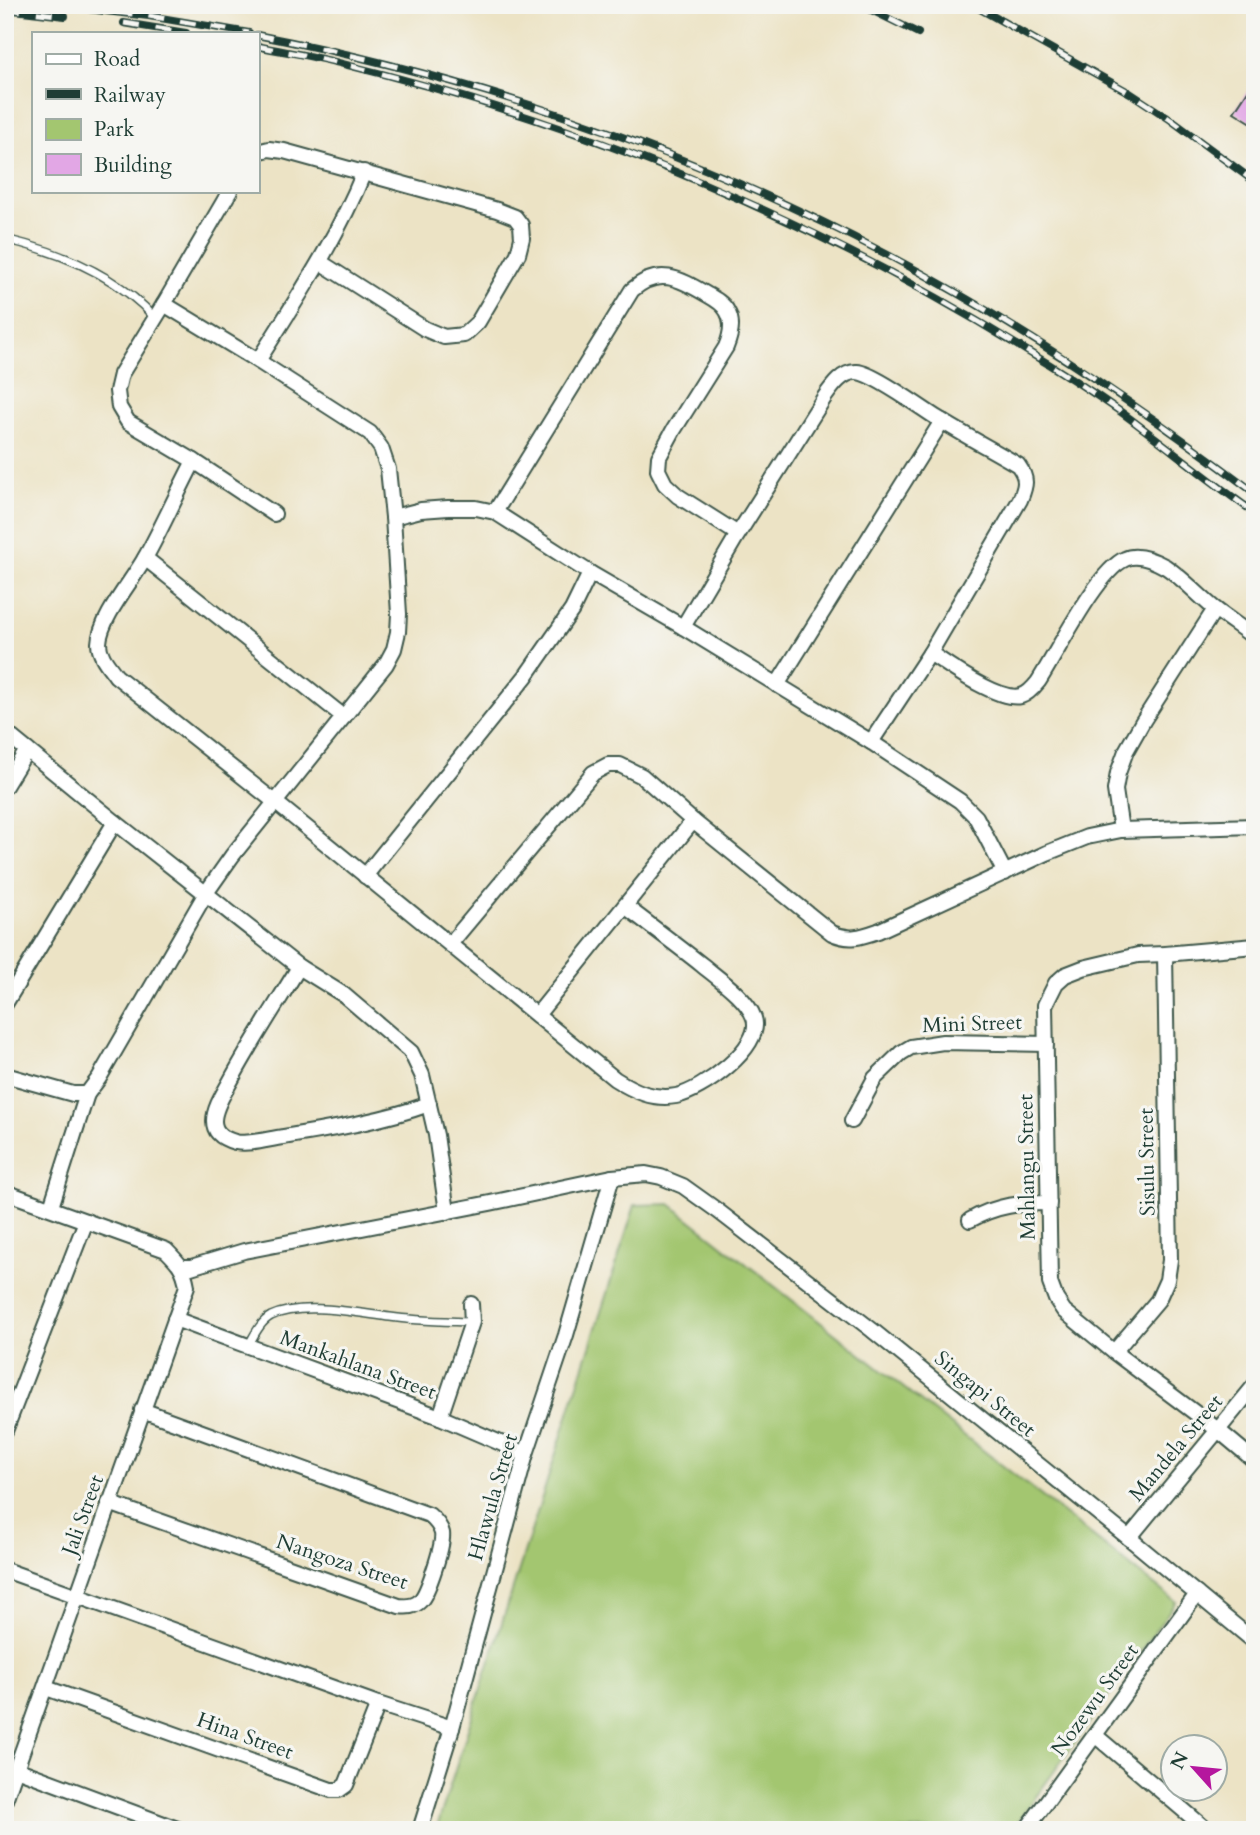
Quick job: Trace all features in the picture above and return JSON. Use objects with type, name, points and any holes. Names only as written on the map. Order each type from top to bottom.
[{"type":"street","points":[[259,152],[269,149],[284,152],[497,209],[515,217],[521,225],[523,238],[517,254],[478,322],[464,335],[444,337],[425,329],[320,262]]},
{"type":"street","points":[[258,361],[320,262],[364,172]]},
{"type":"street","points":[[229,192],[121,374],[117,391],[119,407],[128,422],[194,461],[274,514]]},
{"type":"street","points":[[495,512],[632,290],[643,281],[657,276],[669,277],[688,284],[722,305],[732,324],[726,347],[673,431],[659,457],[658,470],[665,484],[678,496],[738,534]]},
{"type":"street","points":[[51,1207],[87,1094],[206,893],[232,856],[386,664],[394,649],[398,632],[399,614],[388,469],[376,439],[258,361],[164,304]]},
{"type":"street","points":[[683,627],[830,389],[848,373],[857,372],[870,376],[1018,465],[1024,473],[1026,485],[1020,500],[930,653],[871,742]]},
{"type":"street","points":[[777,685],[942,421]]},
{"type":"street","points":[[194,461],[145,558],[107,618],[102,631],[99,645],[104,659],[116,676],[615,1079],[643,1094],[656,1097],[677,1096],[699,1088],[725,1069],[750,1041],[755,1030],[755,1021],[750,1009],[729,987],[625,906]]},
{"type":"street","points":[[393,517],[421,510],[448,508],[476,508],[495,512],[590,573],[871,742],[960,801],[976,817],[1005,873]]},
{"type":"street","points":[[930,653],[991,690],[1007,696],[1021,696],[1038,682],[1096,586],[1112,568],[1125,559],[1134,557],[1164,566],[1255,638]]},
{"type":"street","points":[[145,558],[344,717]]},
{"type":"street","points":[[365,876],[526,676],[572,610],[590,573]]},
{"type":"street","points":[[1121,830],[1115,790],[1126,751],[1215,609]]},
{"type":"street","points":[[5,732],[299,967],[344,995],[411,1052],[422,1075],[436,1135],[447,1212]]},
{"type":"street","points":[[5,786],[27,750]]},
{"type":"street","points":[[450,944],[593,773],[608,765],[620,765],[642,776],[832,933],[849,938],[878,930],[1087,837],[1121,830],[1255,826]]},
{"type":"street","points":[[537,1015],[694,821]]},
{"type":"street","points":[[5,1004],[115,822]]},
{"type":"street","name":"Mahlangu Street","points":[[1255,946],[1129,957],[1083,968],[1065,975],[1056,983],[1045,1005],[1050,1283],[1056,1299],[1064,1311],[1114,1352],[1255,1461]]},
{"type":"street","name":"Sisulu Street","points":[[1114,1352],[1158,1300],[1167,1280],[1170,1260],[1165,954]]},
{"type":"street","points":[[299,967],[219,1103],[214,1120],[216,1130],[222,1137],[236,1142],[255,1141],[332,1129],[429,1104]]},
{"type":"street","name":"Mini Street","points":[[852,1121],[875,1078],[911,1047],[943,1042],[1046,1044]]},
{"type":"street","points":[[5,1076],[74,1094],[87,1094]]},
{"type":"street","name":"Singapi Street","points":[[181,1267],[191,1267],[244,1251],[612,1177],[646,1174],[661,1177],[683,1186],[872,1329],[1255,1642]]},
{"type":"street","name":"Hlawula Street","points":[[419,1830],[452,1728],[526,1454],[566,1335],[612,1177]]},
{"type":"street","points":[[5,1192],[166,1250],[181,1267]]},
{"type":"street","points":[[970,1220],[1007,1205],[1049,1203]]},
{"type":"street","points":[[5,1431],[86,1221]]},
{"type":"street","name":"Jali Street","points":[[5,1800],[187,1286],[181,1267]]},
{"type":"street","points":[[440,1417],[472,1322],[471,1304]]},
{"type":"street","name":"Mankahlana Street","points":[[175,1320],[440,1417],[526,1454]]},
{"type":"street","name":"Mandela Street","points":[[1129,1538],[1255,1385]]},
{"type":"street","name":"Nangoza Street","points":[[109,1503],[399,1606],[414,1605],[425,1595],[442,1539],[440,1527],[429,1515],[142,1410]]},
{"type":"street","points":[[5,1570],[452,1728]]},
{"type":"street","name":"Nozewu Street","points":[[1026,1830],[1197,1594]]},
{"type":"street","name":"Hina Street","points":[[46,1688],[331,1790],[340,1790],[346,1785],[378,1704]]},
{"type":"street","points":[[1096,1736],[1207,1830]]},
{"type":"street","points":[[16,1769],[180,1830]]},
{"type":"lane","points":[[5,239],[58,254],[85,266],[142,303],[155,318]]},
{"type":"lane","points":[[248,1346],[256,1331],[270,1317],[303,1310],[336,1309],[391,1318],[472,1322]]},
{"type":"green space","points":[[670,1204],[1176,1602],[1012,1830],[436,1830],[635,1205]]},
{"type":"building","points":[[1255,80],[1255,125],[1234,112]]},
{"type":"railway","points":[[53,5],[149,16],[243,32]]},
{"type":"railway","points":[[861,5],[918,33]]},
{"type":"railway","points":[[973,5],[1130,93],[1255,182]]},
{"type":"railway","points":[[5,9],[65,16]]},
{"type":"railway","points":[[124,23],[180,32]]},
{"type":"railway","points":[[259,35],[339,52],[500,96],[658,150],[811,216],[934,280],[1029,336],[1166,428],[1255,493]]},
{"type":"railway","points":[[259,46],[339,63],[431,87],[520,115],[609,145],[780,217],[864,258],[946,303],[1087,388],[1255,513]]}]
